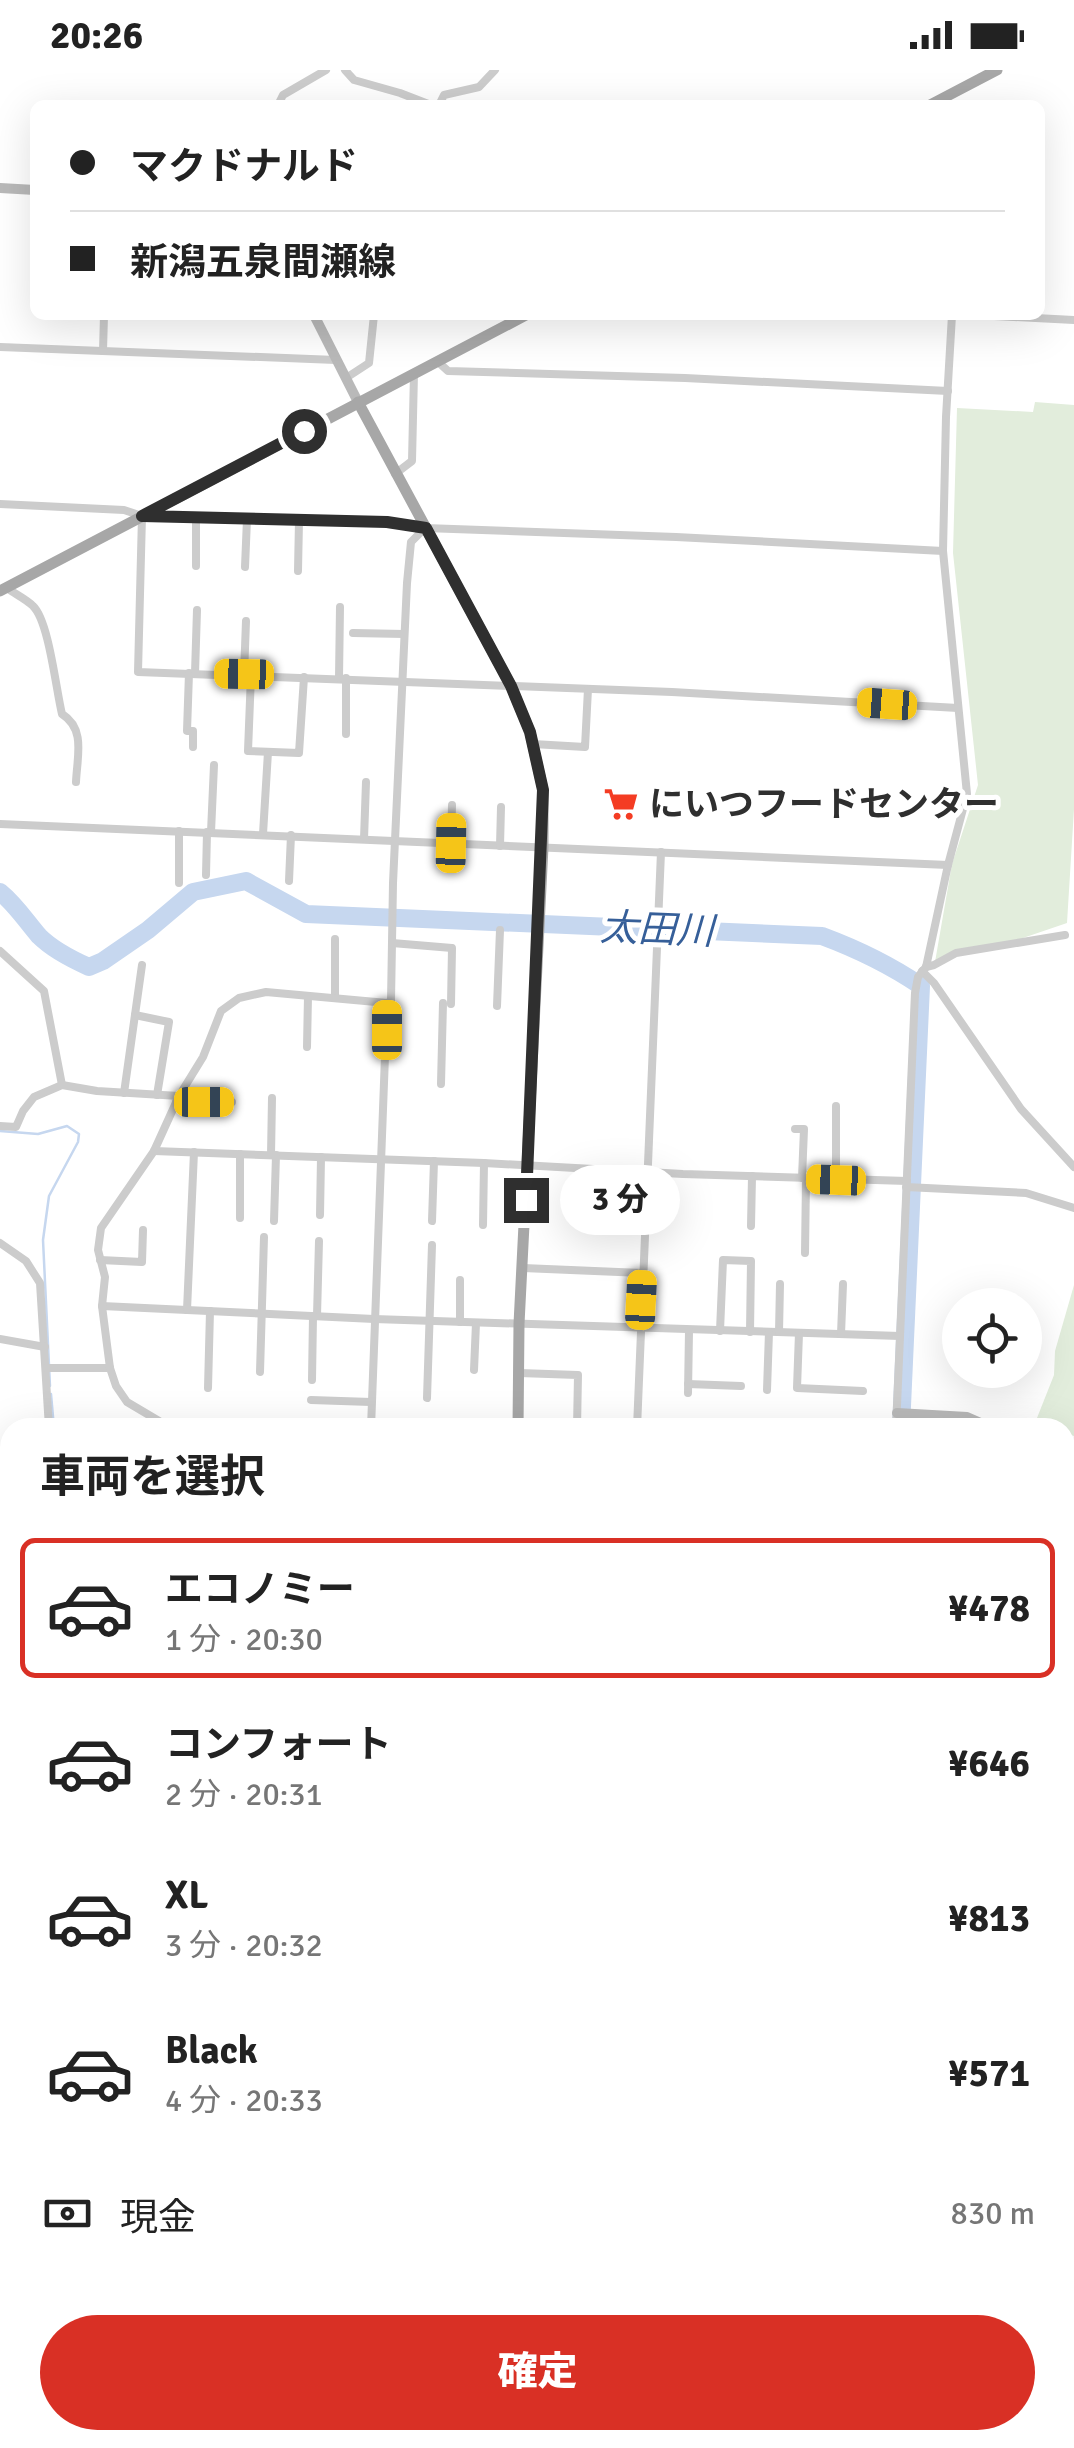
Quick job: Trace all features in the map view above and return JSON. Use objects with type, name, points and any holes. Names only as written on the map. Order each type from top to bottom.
[{"type":"main road","points":[[939,100],[998,70]]},
{"type":"main road","points":[[3,589],[516,320]]},
{"type":"main road","points":[[358,402],[511,686],[533,744],[543,790],[518,1418]]},
{"type":"street","points":[[281,100],[284,94],[326,70]]},
{"type":"street","points":[[345,70],[354,80],[419,100]]},
{"type":"street","points":[[442,100],[444,95],[479,86],[495,70]]},
{"type":"street","points":[[962,100],[968,70]]},
{"type":"street","points":[[0,188],[30,190]]},
{"type":"street","points":[[1045,319],[1074,320]]},
{"type":"street","points":[[103,351],[104,320]]},
{"type":"street","points":[[316,320],[358,402]]},
{"type":"street","points":[[346,378],[369,363],[373,320]]},
{"type":"street","points":[[899,1418],[910,1186],[912,1025],[918,977],[924,969],[967,794],[943,551],[952,320]]},
{"type":"street","points":[[0,347],[336,360]]},
{"type":"street","points":[[437,361],[448,371],[948,391]]},
{"type":"street","points":[[396,474],[412,461],[414,373]]},
{"type":"street","points":[[0,504],[124,510],[142,516],[387,522],[426,528],[943,551]]},
{"type":"street","points":[[142,516],[138,672],[304,676],[958,708]]},
{"type":"street","points":[[196,518],[196,566]]},
{"type":"street","points":[[245,567],[247,518]]},
{"type":"street","points":[[298,572],[299,520]]},
{"type":"street","points":[[371,1418],[404,634],[411,542],[426,528]]},
{"type":"street","points":[[3,589],[36,608],[52,654],[62,714],[78,729],[76,782]]},
{"type":"street","points":[[340,607],[346,734]]},
{"type":"street","points":[[193,747],[194,731],[187,731],[197,610]]},
{"type":"street","points":[[246,621],[248,750],[299,753],[304,676]]},
{"type":"street","points":[[354,633],[404,634]]},
{"type":"street","points":[[533,744],[585,747],[588,689]]},
{"type":"street","points":[[263,834],[268,752]]},
{"type":"street","points":[[206,875],[214,765]]},
{"type":"street","points":[[364,839],[366,782]]},
{"type":"street","points":[[451,843],[452,805]]},
{"type":"street","points":[[500,846],[502,807]]},
{"type":"street","points":[[0,824],[948,865]]},
{"type":"street","points":[[179,831],[179,884]]},
{"type":"street","points":[[290,881],[291,836]]},
{"type":"street","points":[[637,1418],[661,852]]},
{"type":"street","points":[[497,1006],[500,930]]},
{"type":"street","points":[[924,969],[956,953],[1065,936]]},
{"type":"street","points":[[334,998],[335,939]]},
{"type":"street","points":[[392,943],[452,948],[442,1084]]},
{"type":"street","points":[[0,950],[44,990],[62,1085]]},
{"type":"street","points":[[124,1092],[142,965]]},
{"type":"street","points":[[924,969],[1020,1109],[1074,1167]]},
{"type":"street","points":[[154,1418],[128,1402],[116,1386],[110,1368],[102,1306],[105,1277],[98,1250],[101,1228],[154,1151],[203,1057],[221,1011],[240,998],[266,992],[387,1004]]},
{"type":"street","points":[[307,1048],[308,996]]},
{"type":"street","points":[[135,1015],[169,1022],[157,1095]]},
{"type":"street","points":[[0,1126],[16,1126],[34,1097],[62,1085],[232,1102]]},
{"type":"street","points":[[272,1098],[274,1221]]},
{"type":"street","points":[[836,1106],[836,1180]]},
{"type":"street","points":[[795,1129],[804,1129],[804,1252]]},
{"type":"street","points":[[154,1151],[804,1178],[1026,1192],[1074,1208]]},
{"type":"street","points":[[187,1310],[194,1152]]},
{"type":"street","points":[[240,1154],[240,1218]]},
{"type":"street","points":[[320,1216],[321,1157]]},
{"type":"street","points":[[432,1220],[434,1161]]},
{"type":"street","points":[[484,1163],[484,1225]]},
{"type":"street","points":[[751,1226],[752,1176]]},
{"type":"street","points":[[100,1260],[142,1262],[143,1230]]},
{"type":"street","points":[[260,1372],[264,1237]]},
{"type":"street","points":[[312,1380],[319,1241]]},
{"type":"street","points":[[0,1243],[26,1261],[40,1283],[48,1418]]},
{"type":"street","points":[[427,1398],[432,1245]]},
{"type":"street","points":[[720,1331],[723,1260],[751,1262],[750,1332]]},
{"type":"street","points":[[522,1268],[642,1273]]},
{"type":"street","points":[[460,1280],[460,1322]]},
{"type":"street","points":[[767,1390],[780,1284]]},
{"type":"street","points":[[840,1334],[842,1284]]},
{"type":"street","points":[[102,1306],[900,1336]]},
{"type":"street","points":[[208,1388],[210,1311]]},
{"type":"street","points":[[474,1370],[476,1322]]},
{"type":"street","points":[[689,1330],[688,1389],[741,1386]]},
{"type":"street","points":[[798,1333],[796,1388],[863,1391]]},
{"type":"street","points":[[0,1339],[45,1347]]},
{"type":"street","points":[[46,1368],[110,1368]]},
{"type":"street","points":[[519,1373],[578,1375],[576,1418]]},
{"type":"street","points":[[311,1400],[372,1402]]},
{"type":"street","points":[[900,1413],[933,1418]]},
{"type":"green space","points":[[1035,402],[1074,405],[1074,809],[1067,923],[935,962],[952,864],[978,785],[953,553],[957,408],[1033,412]]},
{"type":"green space","points":[[1074,1285],[1074,1418],[1037,1418],[1054,1375],[1055,1351]]},
{"type":"waterway","name":"太田川","points":[[0,892],[44,941],[89,967],[148,930],[193,892],[246,881],[306,914],[822,936],[897,971],[921,986],[901,1418]]},
{"type":"waterway","points":[[0,1131],[38,1134],[67,1126],[79,1134],[49,1196],[43,1240],[50,1386]]},
{"type":"waterway","points":[[51,1394],[53,1418]]},
{"type":"place","name":"にいつフードセンター","points":[[621,804]]},
{"type":"route","points":[[304,431],[142,516],[387,522],[426,528],[511,686],[530,732],[543,790],[526,1200]]}]
